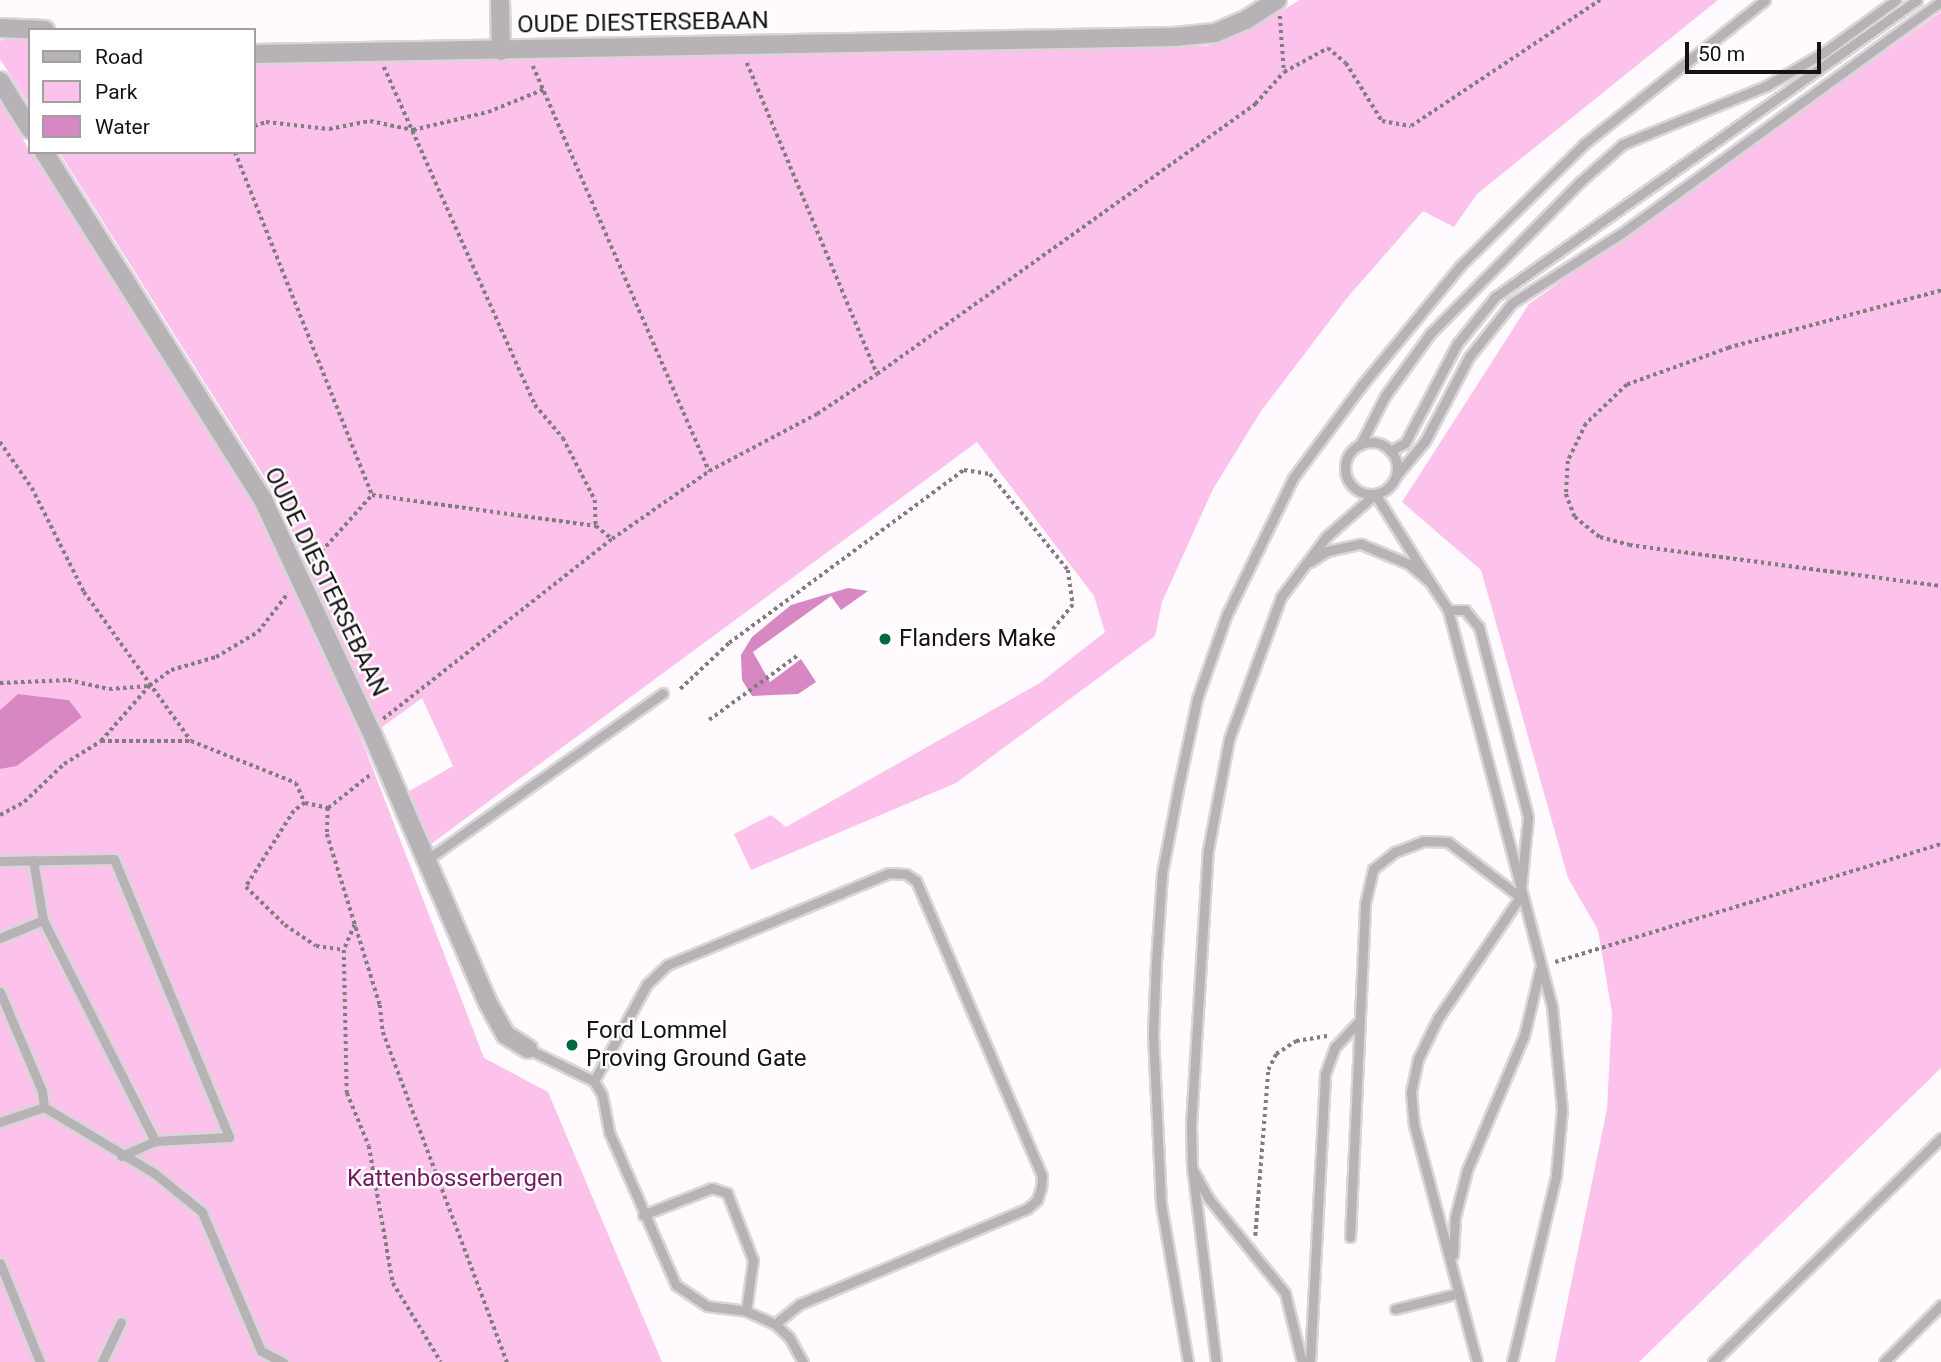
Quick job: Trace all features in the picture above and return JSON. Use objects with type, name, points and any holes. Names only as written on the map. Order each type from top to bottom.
[{"type":"street","points":[[500,0],[501,51]]},
{"type":"street","name":"OUDE DIESTERSEBAAN","points":[[256,54],[378,54],[1174,37],[1215,33],[1278,6]]},
{"type":"street","points":[[0,28],[28,29]]},
{"type":"street","points":[[0,81],[28,126]]},
{"type":"street","name":"OUDE DIESTERSEBAAN","points":[[45,154],[264,502],[370,729],[488,1003],[506,1035],[528,1049]]},
{"type":"lane","points":[[1188,1362],[1161,1204],[1153,1034],[1156,962],[1162,873],[1179,784],[1197,699],[1227,614],[1293,478],[1353,396],[1460,266],[1584,144],[1765,0]]},
{"type":"lane","points":[[1375,494],[1359,492],[1347,480],[1345,463],[1360,444],[1385,396],[1430,334],[1580,182],[1623,144],[1766,86],[1823,53],[1896,0]]},
{"type":"lane","points":[[1390,451],[1405,443],[1457,344],[1495,297],[1917,0]]},
{"type":"lane","points":[[1216,1362],[1192,1167],[1197,969],[1216,790],[1246,685],[1281,597],[1300,568],[1326,537],[1375,494],[1388,488],[1424,441],[1489,327],[1511,303],[1622,233],[1941,1]]},
{"type":"lane","points":[[1360,444],[1376,443],[1390,451],[1396,476]]},
{"type":"lane","points":[[1375,494],[1448,610],[1554,1017],[1562,1110],[1556,1176],[1512,1362]]},
{"type":"lane","points":[[1300,568],[1327,551],[1361,544],[1409,565],[1430,582]]},
{"type":"lane","points":[[1448,610],[1465,610],[1479,627],[1528,817],[1521,897],[1438,1018],[1418,1059],[1412,1093],[1414,1125],[1477,1362]]},
{"type":"lane","points":[[425,861],[663,693]]},
{"type":"lane","points":[[1350,1237],[1364,904],[1373,869],[1395,852],[1423,841],[1448,842],[1521,897]]},
{"type":"lane","points":[[0,861],[114,859],[229,1137],[155,1141],[121,1156]]},
{"type":"lane","points":[[33,860],[43,920],[155,1141]]},
{"type":"lane","points":[[594,1081],[647,984],[667,965],[889,873],[905,874],[916,881],[1042,1176],[1041,1188],[1037,1200],[1028,1208],[800,1304],[775,1324]]},
{"type":"lane","points":[[0,938],[43,920]]},
{"type":"lane","points":[[1452,1264],[1455,1217],[1467,1170],[1524,1036],[1541,966]]},
{"type":"lane","points":[[0,992],[42,1091],[44,1107]]},
{"type":"lane","points":[[1310,1362],[1325,1074],[1335,1047],[1359,1021]]},
{"type":"lane","points":[[528,1049],[594,1081],[643,1215],[669,1272],[685,1294],[707,1307],[746,1311],[775,1324],[803,1362]]},
{"type":"lane","points":[[0,1122],[44,1107]]},
{"type":"lane","points":[[44,1107],[121,1156],[154,1173],[202,1212],[261,1350],[283,1362]]},
{"type":"lane","points":[[1713,1362],[1941,1138]]},
{"type":"lane","points":[[1192,1167],[1209,1199],[1254,1252],[1284,1293],[1302,1362]]},
{"type":"lane","points":[[643,1215],[712,1188],[727,1193],[753,1260],[746,1311]]},
{"type":"lane","points":[[0,1263],[40,1362]]},
{"type":"lane","points":[[1395,1309],[1459,1293]]},
{"type":"lane","points":[[1884,1362],[1941,1305]]},
{"type":"lane","points":[[102,1362],[121,1322]]},
{"type":"path","points":[[370,729],[612,539],[709,471],[817,414],[877,374],[1255,104],[1284,72],[1328,48],[1346,63],[1382,121],[1410,126],[1600,0]]},
{"type":"path","points":[[1278,6],[1286,56],[1284,72]]},
{"type":"path","points":[[743,46],[752,84],[877,374]]},
{"type":"path","points":[[524,50],[545,89],[709,471]]},
{"type":"path","points":[[378,54],[535,405],[563,438],[595,500],[596,526]]},
{"type":"path","points":[[256,125],[266,122],[328,129],[370,121],[413,130],[488,112],[545,89]]},
{"type":"path","points":[[236,154],[372,495]]},
{"type":"path","points":[[1941,291],[1729,348],[1628,385],[1586,425],[1568,461],[1566,494],[1575,517],[1600,537],[1629,545],[1941,586]]},
{"type":"path","points":[[0,442],[32,488],[84,592],[191,741]]},
{"type":"path","points":[[680,689],[729,643],[964,470],[990,474],[1069,570],[1073,605],[1051,632]]},
{"type":"path","points":[[372,495],[596,526],[612,539]]},
{"type":"path","points":[[0,815],[24,802],[64,764],[101,741],[149,686],[171,670],[216,657],[258,632],[300,576],[372,495]]},
{"type":"path","points":[[709,720],[798,655]]},
{"type":"path","points":[[0,682],[68,680],[109,689],[149,686]]},
{"type":"path","points":[[101,741],[191,741],[296,783],[305,803]]},
{"type":"path","points":[[383,764],[328,808],[327,834],[380,1005],[383,1032],[507,1362]]},
{"type":"path","points":[[328,808],[305,803],[294,811],[246,887],[285,925],[316,946],[344,950]]},
{"type":"path","points":[[1541,966],[1941,844]]},
{"type":"path","points":[[355,925],[344,950],[347,1093],[369,1146],[393,1283],[441,1362]]},
{"type":"path","points":[[1254,1252],[1268,1070],[1276,1054],[1296,1041],[1346,1035]]},
{"type":"green space","points":[[1300,0],[1718,0],[1477,194],[1454,227],[1423,211],[1347,298],[1261,411],[1213,489],[1162,602],[1155,636],[956,783],[751,870],[734,834],[771,815],[786,827],[1040,683],[1105,632],[1094,596],[977,442],[431,844],[406,793],[453,766],[422,698],[378,730],[277,497],[60,154],[256,154],[256,64],[1207,46],[1248,31]]},
{"type":"green space","points":[[1941,12],[1941,1068],[1639,1362],[1555,1362],[1607,1109],[1612,1013],[1598,930],[1568,878],[1481,570],[1402,502],[1529,304]]},
{"type":"green space","points":[[11,35],[28,38],[28,103],[0,59],[0,41]]},
{"type":"green space","name":"Kattenbosserbergen","points":[[0,97],[28,148],[28,154],[35,154],[263,520],[361,738],[484,1058],[548,1092],[662,1362],[0,1362],[0,769],[17,766],[82,717],[69,700],[18,694],[0,710]]},
{"type":"water","points":[[848,588],[868,591],[841,610],[831,596],[753,652],[770,682],[801,659],[816,682],[798,694],[752,696],[742,680],[741,655],[752,637],[791,605]]},
{"type":"water","points":[[18,694],[69,700],[82,717],[17,766],[0,769],[0,710]]},
{"type":"place","name":"Flanders Make","points":[[885,639]]},
{"type":"place","name":"Ford Lommel Proving Ground Gate","points":[[572,1045]]}]
